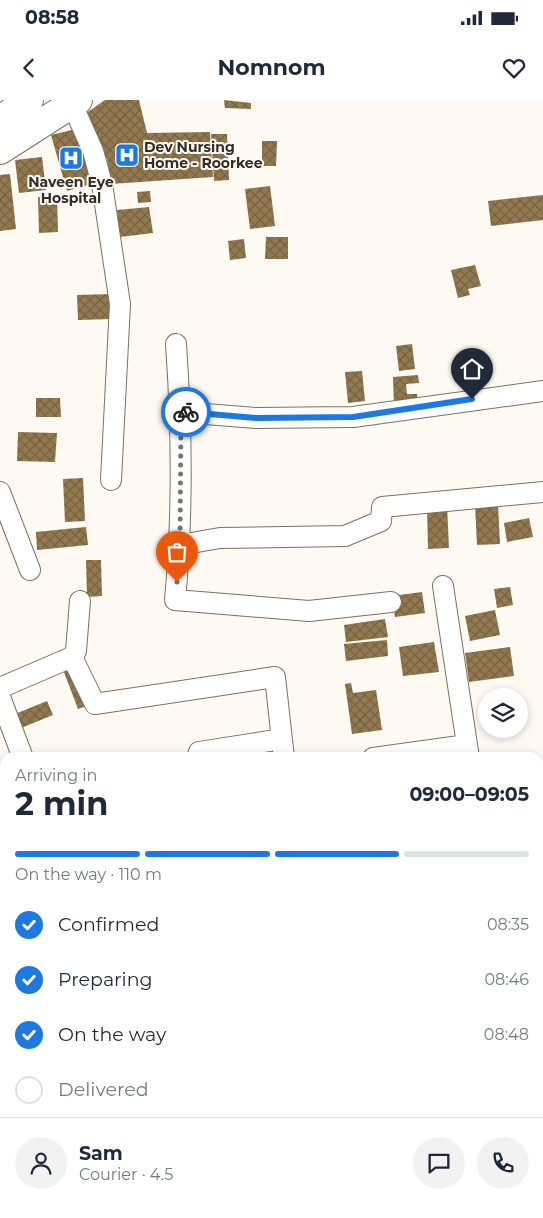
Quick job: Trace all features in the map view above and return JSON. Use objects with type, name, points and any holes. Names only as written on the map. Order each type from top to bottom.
[{"type":"main road","points":[[3,112],[29,100]]},
{"type":"main road","points":[[0,150],[75,102]]},
{"type":"street","points":[[75,102],[93,150],[102,184],[120,304],[111,480]]},
{"type":"street","points":[[176,344],[181,412],[180,545],[175,600],[308,611],[391,602]]},
{"type":"street","points":[[181,412],[256,418],[353,417],[543,391]]},
{"type":"street","points":[[0,492],[30,570]]},
{"type":"street","points":[[180,545],[220,538],[345,536],[381,521],[382,507],[543,492]]},
{"type":"street","points":[[443,586],[468,751],[454,752]]},
{"type":"street","points":[[0,688],[72,657],[76,650],[80,600]]},
{"type":"street","points":[[72,657],[95,704],[275,677],[283,748],[199,752]]},
{"type":"street","points":[[0,697],[22,752]]},
{"type":"building","points":[[105,100],[139,100],[147,133],[210,132],[213,177],[111,184],[107,159],[82,116]]},
{"type":"building","points":[[224,100],[251,103],[251,109],[225,108]]},
{"type":"building","points":[[76,129],[91,184],[67,191],[51,135]]},
{"type":"building","points":[[211,134],[227,134],[229,180],[214,181]]},
{"type":"building","points":[[262,141],[277,141],[276,166],[262,166]]},
{"type":"building","points":[[42,157],[46,190],[19,193],[15,160]]},
{"type":"building","points":[[10,174],[16,229],[0,231],[0,175]]},
{"type":"building","points":[[270,186],[275,226],[250,229],[245,189]]},
{"type":"building","points":[[150,191],[151,202],[138,203],[137,192]]},
{"type":"building","points":[[543,195],[543,220],[491,226],[488,201]]},
{"type":"building","points":[[57,196],[58,232],[39,233],[38,197]]},
{"type":"building","points":[[149,207],[153,233],[120,237],[117,210]]},
{"type":"building","points":[[266,237],[288,237],[288,259],[265,259]]},
{"type":"building","points":[[244,239],[246,258],[230,260],[228,241]]},
{"type":"building","points":[[475,265],[481,286],[468,289],[470,295],[458,298],[451,270]]},
{"type":"building","points":[[112,294],[113,319],[78,320],[77,295]]},
{"type":"building","points":[[412,344],[415,369],[399,371],[396,346]]},
{"type":"building","points":[[362,371],[365,401],[348,403],[345,372]]},
{"type":"building","points":[[418,375],[419,383],[406,384],[407,394],[417,394],[418,407],[394,408],[393,377]]},
{"type":"building","points":[[36,398],[60,398],[61,417],[36,417]]},
{"type":"building","points":[[18,432],[57,433],[55,462],[17,461]]},
{"type":"building","points":[[83,478],[85,521],[65,522],[63,479]]},
{"type":"building","points":[[498,504],[500,544],[477,545],[475,505]]},
{"type":"building","points":[[447,505],[449,548],[428,549],[427,506]]},
{"type":"building","points":[[529,518],[533,537],[507,542],[504,523]]},
{"type":"building","points":[[86,527],[88,545],[37,550],[36,532]]},
{"type":"building","points":[[86,560],[101,560],[102,596],[87,597]]},
{"type":"building","points":[[510,587],[513,605],[497,608],[494,589]]},
{"type":"building","points":[[422,592],[425,613],[395,617],[392,596]]},
{"type":"building","points":[[495,610],[500,635],[470,641],[465,616]]},
{"type":"building","points":[[385,619],[388,637],[346,642],[344,625]]},
{"type":"building","points":[[387,640],[388,656],[346,661],[344,644]]},
{"type":"building","points":[[434,642],[439,672],[403,676],[399,647]]},
{"type":"building","points":[[510,647],[514,676],[469,682],[465,653]]},
{"type":"building","points":[[73,662],[90,705],[78,709],[62,667]]},
{"type":"building","points":[[351,683],[353,693],[376,690],[382,730],[352,734],[345,684]]},
{"type":"building","points":[[47,701],[53,715],[21,728],[15,714]]},
{"type":"way so far","points":[[177,582],[180,545],[181,412],[186,412]]},
{"type":"place","name":"Dev Nursing Home - Roorkee","points":[[127,155]]},
{"type":"place","name":"Naveen Eye Hospital","points":[[71,158]]},
{"type":"route","points":[[186,412],[256,418],[353,417],[472,399]]}]
